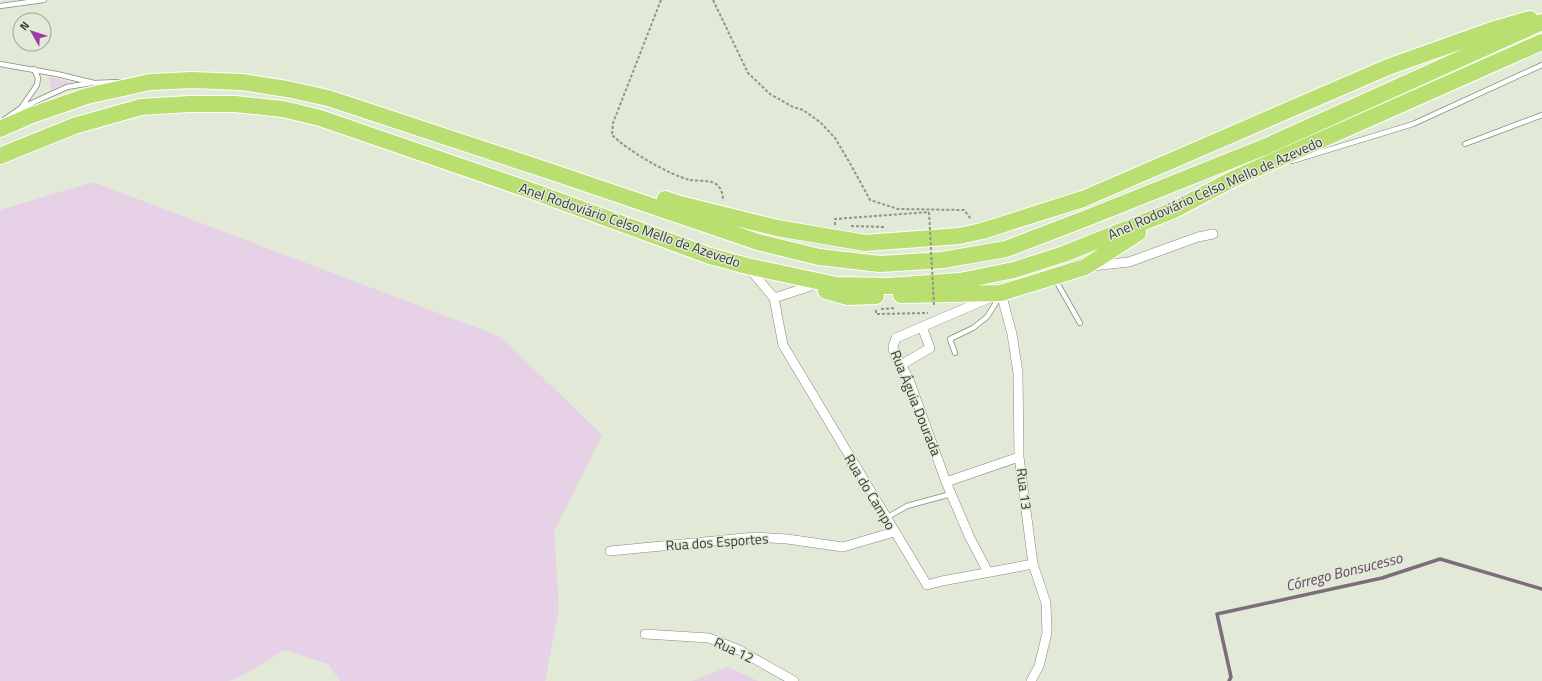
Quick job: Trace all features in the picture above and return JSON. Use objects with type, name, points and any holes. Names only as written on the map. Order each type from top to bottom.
[{"type":"highway","points":[[555,173],[589,176],[680,204],[777,228],[865,243],[927,236],[959,236],[982,231],[1083,199],[1388,67],[1492,30],[1542,16]]},
{"type":"highway","name":"Anel Rodoviário Celso Mello de Azevedo","points":[[0,129],[32,115],[87,96],[150,82],[192,80],[242,82],[287,89],[328,98],[758,242],[819,257],[880,264],[943,260],[1006,249],[1092,216],[1267,146],[1542,22]]},
{"type":"highway","name":"Anel Rodoviário Celso Mello de Azevedo","points":[[0,156],[74,126],[140,107],[190,104],[235,104],[283,109],[320,118],[535,192],[710,256],[748,266],[836,285],[888,286],[960,281],[1014,270],[1064,254],[1174,210],[1233,179],[1542,42]]},
{"type":"highway","points":[[778,273],[808,287],[848,297],[1001,293],[1085,266],[1174,210]]},
{"type":"street","points":[[1085,266],[1129,262],[1198,236],[1213,234]]},
{"type":"street","name":"Rua do Campo","points":[[748,266],[774,298],[783,345],[927,585],[1033,564]]},
{"type":"street","points":[[774,298],[808,287]]},
{"type":"street","name":"Rua Águia Dourada","points":[[988,572],[970,538],[951,494],[908,377],[894,353],[893,346],[896,338],[1001,293]]},
{"type":"street","name":"Rua 13","points":[[1001,293],[1012,334],[1018,373],[1020,457],[1033,564],[1046,603],[1047,634],[1039,666],[1032,681]]},
{"type":"street","points":[[901,365],[930,348],[922,327]]},
{"type":"street","points":[[946,482],[1020,457]]},
{"type":"street","name":"Rua dos Esportes","points":[[610,551],[756,537],[787,539],[843,547],[894,532]]},
{"type":"street","name":"Rua 12","points":[[645,634],[709,638],[739,650],[794,681]]},
{"type":"lane","points":[[0,6],[44,0]]},
{"type":"lane","points":[[0,64],[34,69],[94,82]]},
{"type":"lane","points":[[1285,163],[1412,124],[1542,65]]},
{"type":"lane","points":[[21,108],[37,85],[38,78],[34,69]]},
{"type":"lane","points":[[0,123],[21,108],[67,87],[94,82],[192,80]]},
{"type":"lane","points":[[1465,144],[1542,115]]},
{"type":"lane","points":[[1233,179],[1278,165]]},
{"type":"lane","points":[[1054,276],[1080,323]]},
{"type":"lane","points":[[955,353],[950,340],[973,328],[987,317],[1001,293]]},
{"type":"lane","points":[[886,518],[907,506],[951,494]]},
{"type":"path","points":[[661,0],[613,123],[612,135],[622,145],[662,168],[688,180],[715,183],[722,192],[724,207],[721,214]]},
{"type":"path","points":[[713,0],[748,73],[770,94],[793,107],[803,110],[820,122],[835,138],[870,200],[898,209],[964,210],[982,231]]},
{"type":"path","points":[[904,213],[905,209]]},
{"type":"path","points":[[842,225],[834,225],[835,218],[929,212],[934,305],[927,306]]},
{"type":"path","points":[[849,226],[886,227]]},
{"type":"path","points":[[898,308],[876,310],[876,314],[933,313],[942,319]]},
{"type":"shaded area","points":[[49,76],[71,83],[51,90]]},
{"type":"shaded area","points":[[93,182],[501,337],[602,435],[554,531],[559,610],[545,681],[340,681],[328,664],[284,650],[240,677],[228,681],[0,681],[0,210]]},
{"type":"shaded area","points":[[728,667],[758,681],[692,681]]},
{"type":"waterway","name":"Córrego Bonsucesso","points":[[1229,681],[1231,677],[1217,614],[1382,578],[1440,559],[1542,589]]}]
